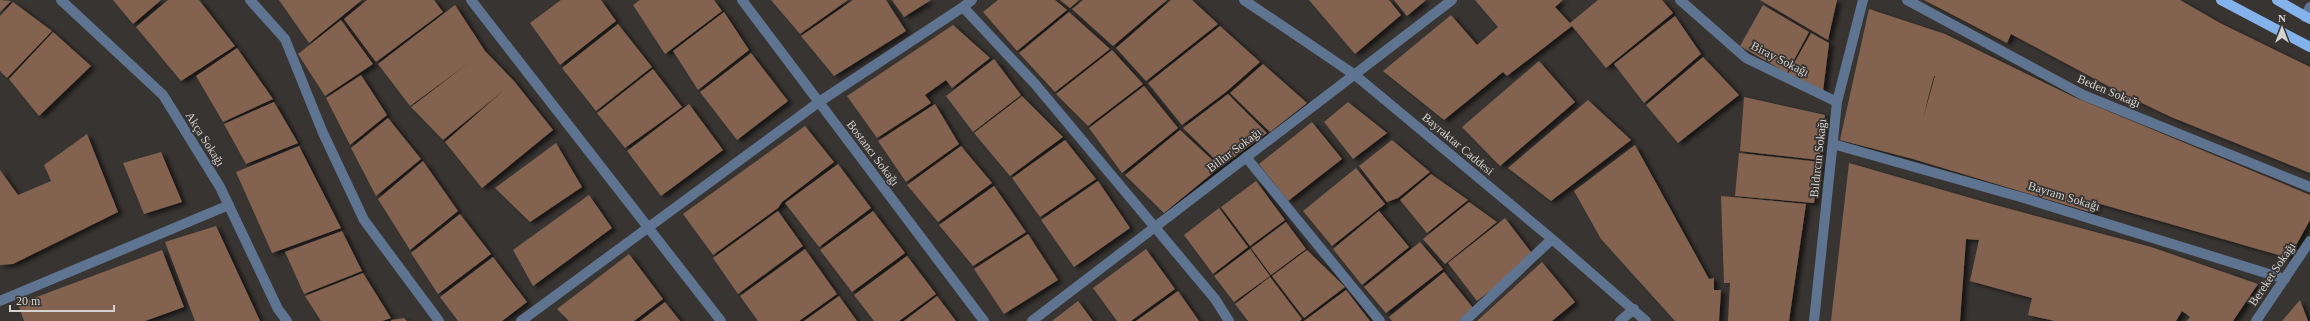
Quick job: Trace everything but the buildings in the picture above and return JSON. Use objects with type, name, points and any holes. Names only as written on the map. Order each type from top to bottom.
[{"type":"main road","points":[[2221,0],[2310,47]]},
{"type":"main road","points":[[2277,0],[2308,18]]},
{"type":"street","name":"Akça Sokağı","points":[[61,0],[163,95],[220,187],[278,308],[287,321]]},
{"type":"street","points":[[250,0],[285,39],[323,133],[364,220],[439,321]]},
{"type":"street","points":[[471,0],[721,321]]},
{"type":"street","name":"Bostancı Sokağı","points":[[742,0],[984,321]]},
{"type":"street","points":[[521,321],[819,102],[972,0]]},
{"type":"street","name":"Bayraktar Caddesi","points":[[1244,0],[1355,75],[1634,308],[1646,321]]},
{"type":"street","name":"Billur Sokağı","points":[[1032,321],[1154,226],[1452,0]]},
{"type":"street","name":"Biray Sokağı","points":[[1680,0],[1746,58],[1837,102]]},
{"type":"street","name":"Bıldırcın Sokağı","points":[[1814,321],[1837,102],[1863,0]]},
{"type":"street","name":"Beden Sokağı","points":[[1907,0],[2083,95],[2310,187]]},
{"type":"street","points":[[963,6],[1035,84],[1216,299],[1229,321]]},
{"type":"street","points":[[2308,18],[2310,7]]},
{"type":"street","name":"Bayram Sokağı","points":[[1833,144],[2024,198],[2285,279]]},
{"type":"street","points":[[1246,157],[1380,321]]},
{"type":"street","points":[[0,301],[229,205]]},
{"type":"street","points":[[1465,321],[1552,239]]},
{"type":"street","name":"Bereket Sokağı","points":[[2256,321],[2310,240]]},
{"type":"street","points":[[1620,321],[1634,308]]}]
